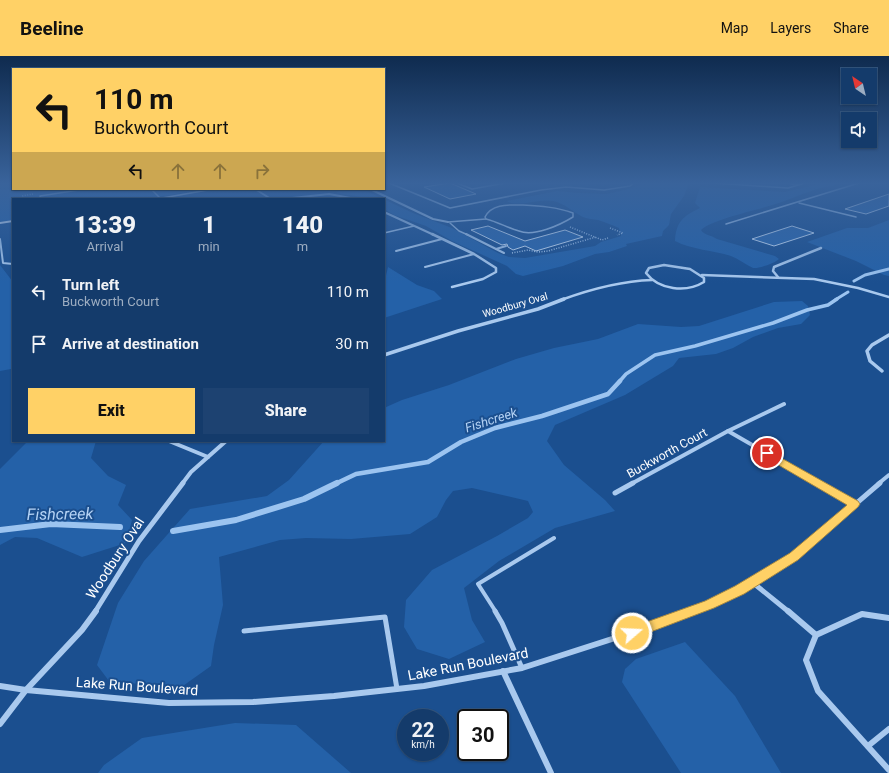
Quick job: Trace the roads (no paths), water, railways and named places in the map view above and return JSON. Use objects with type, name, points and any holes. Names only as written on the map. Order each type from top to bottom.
[{"type":"main road","points":[[0,223],[12,221]]},
{"type":"street","points":[[394,216],[474,254],[496,268],[496,272],[491,275],[452,287]]},
{"type":"street","points":[[428,216],[448,222]]},
{"type":"street","points":[[778,277],[773,271],[774,267],[821,248]]},
{"type":"street","points":[[661,265],[683,267],[695,271],[705,280],[698,286],[688,288],[671,287],[652,280],[646,272],[647,270],[653,266],[661,265]]},
{"type":"street","points":[[702,276],[814,279],[838,283],[889,297]]},
{"type":"street","name":"Woodbury Oval","points":[[385,355],[458,331],[538,309],[602,286],[630,281],[652,280]]},
{"type":"street","points":[[882,371],[870,361],[867,351],[872,345],[889,335]]},
{"type":"street","name":"Buckworth Court","points":[[615,493],[728,431],[784,404]]},
{"type":"street","points":[[728,431],[854,504]]},
{"type":"street","points":[[171,442],[208,457]]},
{"type":"street","name":"Woodbury Oval","points":[[0,724],[26,690],[82,630],[99,607],[139,541],[191,472],[225,442]]},
{"type":"street","name":"Lake Run Boulevard","points":[[0,686],[26,690],[176,703],[253,702],[334,696],[424,686],[522,668],[671,620],[710,604],[752,582],[794,557],[854,504],[889,476]]},
{"type":"street","points":[[752,582],[816,635]]},
{"type":"street","points":[[889,618],[862,614],[816,635],[806,660],[818,691],[889,770]]},
{"type":"street","points":[[503,671],[551,773]]},
{"type":"street","points":[[868,746],[889,728]]},
{"type":"lane","points":[[448,222],[486,219],[501,222],[520,232],[526,233],[540,231],[562,224],[570,220],[573,216]]},
{"type":"lane","points":[[726,224],[750,216]]},
{"type":"lane","points":[[448,222],[459,232],[504,253]]},
{"type":"lane","points":[[385,233],[414,226]]},
{"type":"lane","points":[[0,239],[3,263],[12,264]]},
{"type":"lane","points":[[396,251],[442,239]]},
{"type":"lane","points":[[496,249],[506,246]]},
{"type":"lane","points":[[425,267],[474,254]]},
{"type":"lane","points":[[522,668],[502,623],[478,584],[554,538]]},
{"type":"lane","points":[[244,631],[385,617],[397,689]]},
{"type":"waterway","points":[[854,281],[865,275],[889,269]]},
{"type":"waterway","points":[[835,300],[848,292]]},
{"type":"waterway","name":"Fishcreek","points":[[619,382],[626,374],[655,355],[695,346],[773,323],[807,310],[828,305],[837,299]]},
{"type":"waterway","name":"Fishcreek","points":[[335,484],[356,474],[428,462],[461,442],[495,428],[542,416],[608,394],[620,381]]},
{"type":"waterway","name":"Fishcreek","points":[[173,531],[236,520],[304,499],[337,483]]},
{"type":"waterway","name":"Fishcreek","points":[[0,530],[51,524],[120,527]]}]
